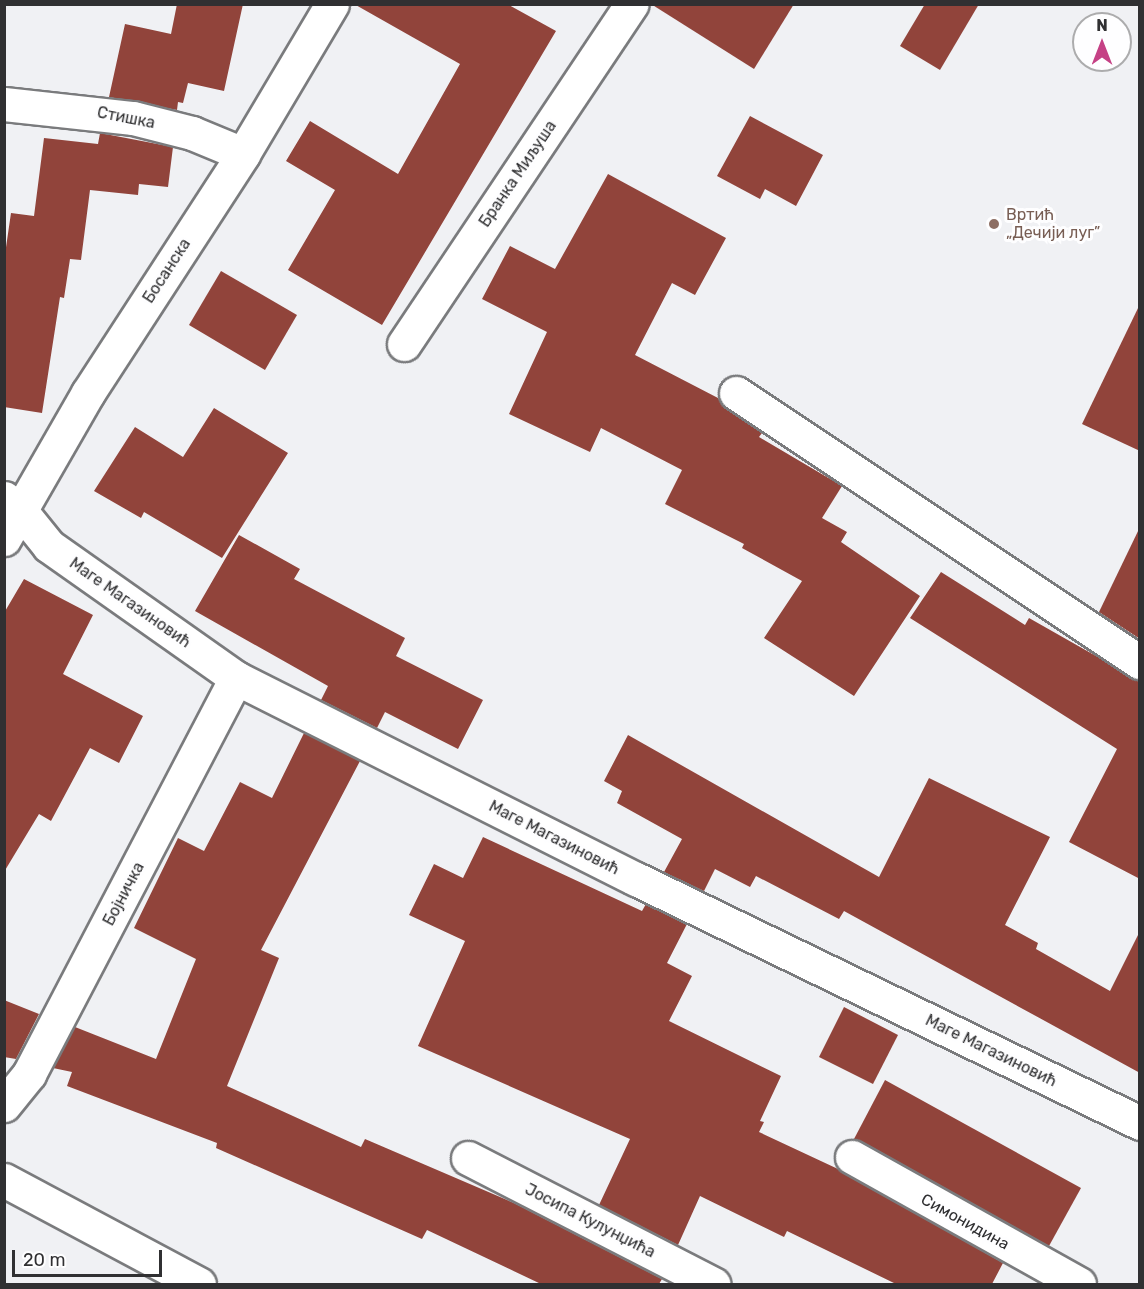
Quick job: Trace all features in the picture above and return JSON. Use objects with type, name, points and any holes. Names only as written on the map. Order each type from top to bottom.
[{"type":"street","name":"Босанска","points":[[4,539],[12,504],[88,393],[243,154],[332,4]]},
{"type":"street","name":"Бранка Миљуша","points":[[404,344],[632,4]]},
{"type":"street","name":"Стишка","points":[[4,104],[133,118],[192,133],[243,154]]},
{"type":"street","points":[[736,393],[1140,662]]},
{"type":"street","name":"Маге Магазиновић","points":[[12,504],[49,546],[236,678],[636,879],[1140,1123]]},
{"type":"street","name":"Бојничка","points":[[4,1105],[29,1074],[236,678]]},
{"type":"street","name":"Симонидина","points":[[852,1157],[1079,1284]]},
{"type":"street","name":"Јосипа Кулунџића","points":[[468,1158],[713,1284]]},
{"type":"street","points":[[4,1180],[200,1284]]},
{"type":"building","points":[[177,4],[243,4],[224,91],[188,83],[183,103],[178,102],[177,110],[109,97],[125,24],[171,34]]},
{"type":"building","points":[[354,4],[507,4],[556,31],[382,325],[288,270],[335,190],[286,161],[310,121],[398,174],[460,64]]},
{"type":"building","points":[[651,4],[794,4],[754,69]]},
{"type":"building","points":[[925,4],[979,4],[940,70],[900,46]]},
{"type":"building","points":[[750,116],[823,155],[796,206],[765,189],[760,199],[717,176]]},
{"type":"building","points":[[100,133],[173,147],[168,187],[139,184],[138,195],[90,190],[81,260],[70,259],[64,298],[60,297],[42,413],[4,407],[4,261],[11,213],[34,216],[44,138],[98,144]]},
{"type":"building","points":[[608,174],[726,238],[695,295],[672,283],[635,355],[718,398],[726,409],[762,433],[759,437],[842,486],[822,518],[847,532],[841,542],[920,596],[854,696],[764,638],[802,581],[742,548],[744,544],[665,504],[682,470],[601,428],[590,452],[509,414],[547,332],[482,299],[510,246],[555,269]]},
{"type":"building","points":[[221,271],[297,315],[265,370],[189,325]]},
{"type":"building","points":[[1140,304],[1140,451],[1082,424]]},
{"type":"building","points":[[214,408],[288,453],[222,558],[144,512],[141,518],[94,491],[135,427],[183,457]]},
{"type":"building","points":[[1140,527],[1140,639],[1099,612]]},
{"type":"building","points":[[239,535],[300,569],[294,579],[405,638],[396,656],[483,700],[458,749],[385,712],[377,728],[321,700],[328,686],[195,611]]},
{"type":"building","points":[[941,572],[1025,625],[1029,618],[1140,681],[1140,879],[1069,842],[1117,749],[910,618]]},
{"type":"building","points":[[24,579],[93,615],[63,674],[143,716],[119,763],[90,748],[51,821],[39,814],[4,872],[4,613]]},
{"type":"building","points":[[304,733],[360,761],[261,950],[279,958],[227,1086],[361,1147],[365,1139],[514,1203],[662,1279],[659,1284],[541,1284],[427,1230],[422,1239],[216,1148],[217,1143],[67,1086],[72,1072],[53,1068],[75,1027],[156,1059],[196,959],[134,928],[178,838],[204,851],[240,782],[272,798]]},
{"type":"building","points":[[628,735],[879,877],[929,778],[1050,837],[1005,925],[1038,943],[1036,949],[1110,991],[1140,931],[1140,1073],[844,911],[839,919],[756,876],[750,887],[715,869],[704,891],[664,872],[682,839],[617,803],[622,791],[604,781]]},
{"type":"building","points":[[483,837],[642,911],[646,904],[687,924],[667,963],[692,976],[669,1021],[781,1076],[760,1121],[764,1122],[759,1132],[838,1169],[1003,1263],[992,1284],[896,1284],[787,1231],[784,1237],[700,1196],[678,1245],[599,1205],[630,1139],[418,1046],[465,941],[409,915],[434,864],[463,878]]},
{"type":"building","points":[[4,1000],[39,1014],[16,1059],[4,1057]]},
{"type":"building","points":[[844,1007],[898,1035],[873,1084],[819,1057]]},
{"type":"building","points":[[885,1080],[1081,1188],[1049,1246],[854,1139]]},
{"type":"place","name":"Вртић „Дечији луг”","points":[[994,224]]}]
